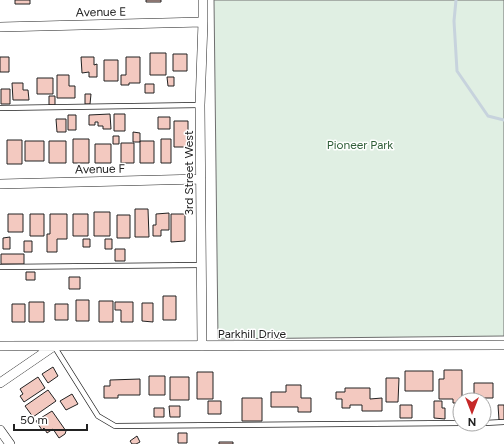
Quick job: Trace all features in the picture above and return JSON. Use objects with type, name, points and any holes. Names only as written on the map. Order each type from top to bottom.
[{"type":"street","name":"3rd Street West","points":[[202,346],[200,105],[204,22],[203,0]]},
{"type":"street","name":"Avenue E","points":[[0,27],[204,22]]},
{"type":"street","name":"Avenue F","points":[[0,184],[201,179]]},
{"type":"street","name":"Parkhill Drive","points":[[0,346],[504,345]]},
{"type":"street","points":[[0,383],[54,346]]},
{"type":"street","points":[[0,430],[10,444]]},
{"type":"lane","points":[[0,108],[200,105]]},
{"type":"lane","points":[[0,267],[201,266]]},
{"type":"lane","points":[[54,346],[98,416],[115,426],[452,423]]},
{"type":"lane","points":[[492,423],[504,422]]},
{"type":"green space","name":"Pioneer Park","points":[[214,0],[504,0],[504,336],[218,339]]},
{"type":"building","points":[[15,0],[30,0],[30,4],[15,4]]},
{"type":"building","points":[[146,0],[161,0],[161,2],[146,2]]},
{"type":"building","points":[[150,53],[166,53],[166,75],[150,75]]},
{"type":"building","points":[[173,54],[187,54],[187,71],[173,71]]},
{"type":"building","points":[[0,57],[9,57],[9,72],[0,72]]},
{"type":"building","points":[[81,57],[94,57],[94,65],[97,64],[97,77],[89,77],[89,72],[82,73]]},
{"type":"building","points":[[126,57],[140,57],[140,83],[121,85],[121,75],[126,75]]},
{"type":"building","points":[[104,60],[118,60],[118,81],[104,81]]},
{"type":"building","points":[[57,75],[69,75],[69,86],[75,86],[75,98],[57,98]]},
{"type":"building","points":[[167,77],[174,77],[174,86],[168,86]]},
{"type":"building","points":[[37,78],[53,78],[53,94],[37,94]]},
{"type":"building","points":[[12,83],[23,83],[23,90],[28,90],[29,100],[13,100]]},
{"type":"building","points":[[145,84],[154,84],[154,93],[145,93]]},
{"type":"building","points":[[1,89],[10,89],[10,104],[1,104]]},
{"type":"building","points":[[85,94],[91,94],[90,104],[85,104]]},
{"type":"building","points":[[49,96],[55,96],[55,105],[49,105]]},
{"type":"building","points":[[110,114],[111,129],[103,129],[103,126],[98,126],[98,122],[95,122],[95,125],[89,125],[89,115]]},
{"type":"building","points":[[114,114],[125,114],[125,131],[114,131]]},
{"type":"building","points":[[68,115],[76,115],[76,130],[68,130]]},
{"type":"building","points":[[158,117],[170,117],[170,129],[158,129]]},
{"type":"building","points":[[56,119],[66,119],[66,132],[57,132]]},
{"type":"building","points":[[174,121],[188,121],[188,147],[174,147]]},
{"type":"building","points":[[133,132],[140,133],[140,142],[133,142]]},
{"type":"building","points":[[113,136],[119,136],[119,144],[113,144]]},
{"type":"building","points":[[73,139],[89,139],[89,163],[73,163]]},
{"type":"building","points":[[161,139],[171,139],[171,163],[161,163]]},
{"type":"building","points":[[7,140],[22,140],[22,164],[7,164]]},
{"type":"building","points":[[25,141],[44,141],[44,161],[25,161]]},
{"type":"building","points":[[49,141],[66,141],[66,163],[49,163]]},
{"type":"building","points":[[140,141],[154,141],[154,163],[140,163]]},
{"type":"building","points":[[121,143],[134,143],[134,163],[121,163]]},
{"type":"building","points":[[95,144],[111,144],[111,163],[95,163]]},
{"type":"building","points":[[135,209],[148,209],[149,237],[135,237]]},
{"type":"building","points":[[94,212],[110,212],[110,236],[94,236]]},
{"type":"building","points":[[169,213],[169,230],[161,230],[161,236],[153,236],[153,225],[156,225],[156,214]]},
{"type":"building","points":[[8,214],[23,214],[23,232],[8,232]]},
{"type":"building","points":[[30,214],[44,214],[44,236],[30,236]]},
{"type":"building","points":[[50,214],[67,214],[67,239],[57,239],[57,252],[47,252],[47,234],[50,234]]},
{"type":"building","points":[[73,214],[88,214],[88,236],[73,236]]},
{"type":"building","points":[[171,214],[185,214],[185,241],[171,242]]},
{"type":"building","points":[[117,215],[130,215],[130,238],[117,238]]},
{"type":"building","points":[[10,237],[10,249],[3,249],[3,238]]},
{"type":"building","points":[[83,239],[90,239],[90,247],[83,247]]},
{"type":"building","points":[[105,239],[112,239],[112,249],[105,249]]},
{"type":"building","points":[[24,241],[32,241],[32,252],[24,252]]},
{"type":"building","points":[[115,249],[125,249],[125,261],[115,261]]},
{"type":"building","points":[[1,254],[24,254],[24,264],[1,264]]},
{"type":"building","points":[[26,272],[35,272],[35,280],[26,280]]},
{"type":"building","points":[[69,277],[80,277],[80,289],[69,289]]},
{"type":"building","points":[[163,296],[176,296],[176,320],[163,320]]},
{"type":"building","points":[[76,300],[89,300],[89,321],[76,321]]},
{"type":"building","points":[[99,301],[113,301],[113,322],[99,322]]},
{"type":"building","points":[[29,302],[44,302],[44,322],[29,322]]},
{"type":"building","points":[[115,302],[133,302],[133,322],[121,322],[121,310],[115,310]]},
{"type":"building","points":[[142,303],[153,303],[153,322],[142,321]]},
{"type":"building","points":[[12,304],[25,304],[25,322],[12,322]]},
{"type":"building","points":[[55,304],[68,304],[68,320],[55,320]]},
{"type":"building","points":[[53,367],[58,376],[48,383],[42,374]]},
{"type":"building","points":[[444,370],[462,370],[462,392],[452,392],[452,399],[439,399],[439,379],[444,379]]},
{"type":"building","points":[[405,371],[433,371],[433,391],[405,391]]},
{"type":"building","points":[[197,372],[213,372],[213,399],[197,399]]},
{"type":"building","points":[[149,376],[165,376],[165,395],[149,395]]},
{"type":"building","points":[[38,377],[45,388],[24,402],[20,396],[23,394],[20,389]]},
{"type":"building","points":[[170,377],[189,377],[189,400],[170,400]]},
{"type":"building","points":[[386,378],[399,378],[398,402],[386,402]]},
{"type":"building","points":[[140,379],[140,395],[118,395],[118,398],[104,398],[104,386],[110,386],[110,380]]},
{"type":"building","points":[[474,383],[493,383],[493,398],[492,392],[474,392]]},
{"type":"building","points":[[286,385],[301,385],[301,398],[311,398],[311,412],[298,412],[298,407],[271,407],[271,392],[286,392]]},
{"type":"building","points":[[345,388],[370,388],[370,399],[382,398],[382,411],[362,411],[362,405],[350,405],[350,408],[342,408],[342,399],[336,399],[336,392],[345,392]]},
{"type":"building","points":[[48,390],[56,401],[33,417],[25,406]]},
{"type":"building","points":[[72,394],[78,404],[66,410],[60,401]]},
{"type":"building","points":[[242,398],[262,398],[262,421],[242,421]]},
{"type":"building","points":[[208,401],[221,401],[221,414],[208,414]]},
{"type":"building","points":[[434,401],[442,401],[442,408],[445,408],[445,419],[434,418]]},
{"type":"building","points":[[400,405],[412,405],[412,418],[400,418]]},
{"type":"building","points":[[498,405],[504,405],[504,420],[499,420]]},
{"type":"building","points":[[169,406],[180,406],[180,417],[170,417]]},
{"type":"building","points":[[154,408],[164,408],[164,417],[154,417]]},
{"type":"building","points":[[52,411],[66,431],[65,434],[59,438],[53,429],[47,433],[44,428],[42,430],[36,421]]},
{"type":"building","points":[[178,433],[187,433],[187,443],[178,443]]},
{"type":"building","points":[[137,436],[140,442],[132,444],[130,441]]},
{"type":"building","points":[[219,442],[233,442],[233,444],[219,444]]},
{"type":"waterway","points":[[456,0],[454,21],[457,71],[488,116],[504,120]]}]
